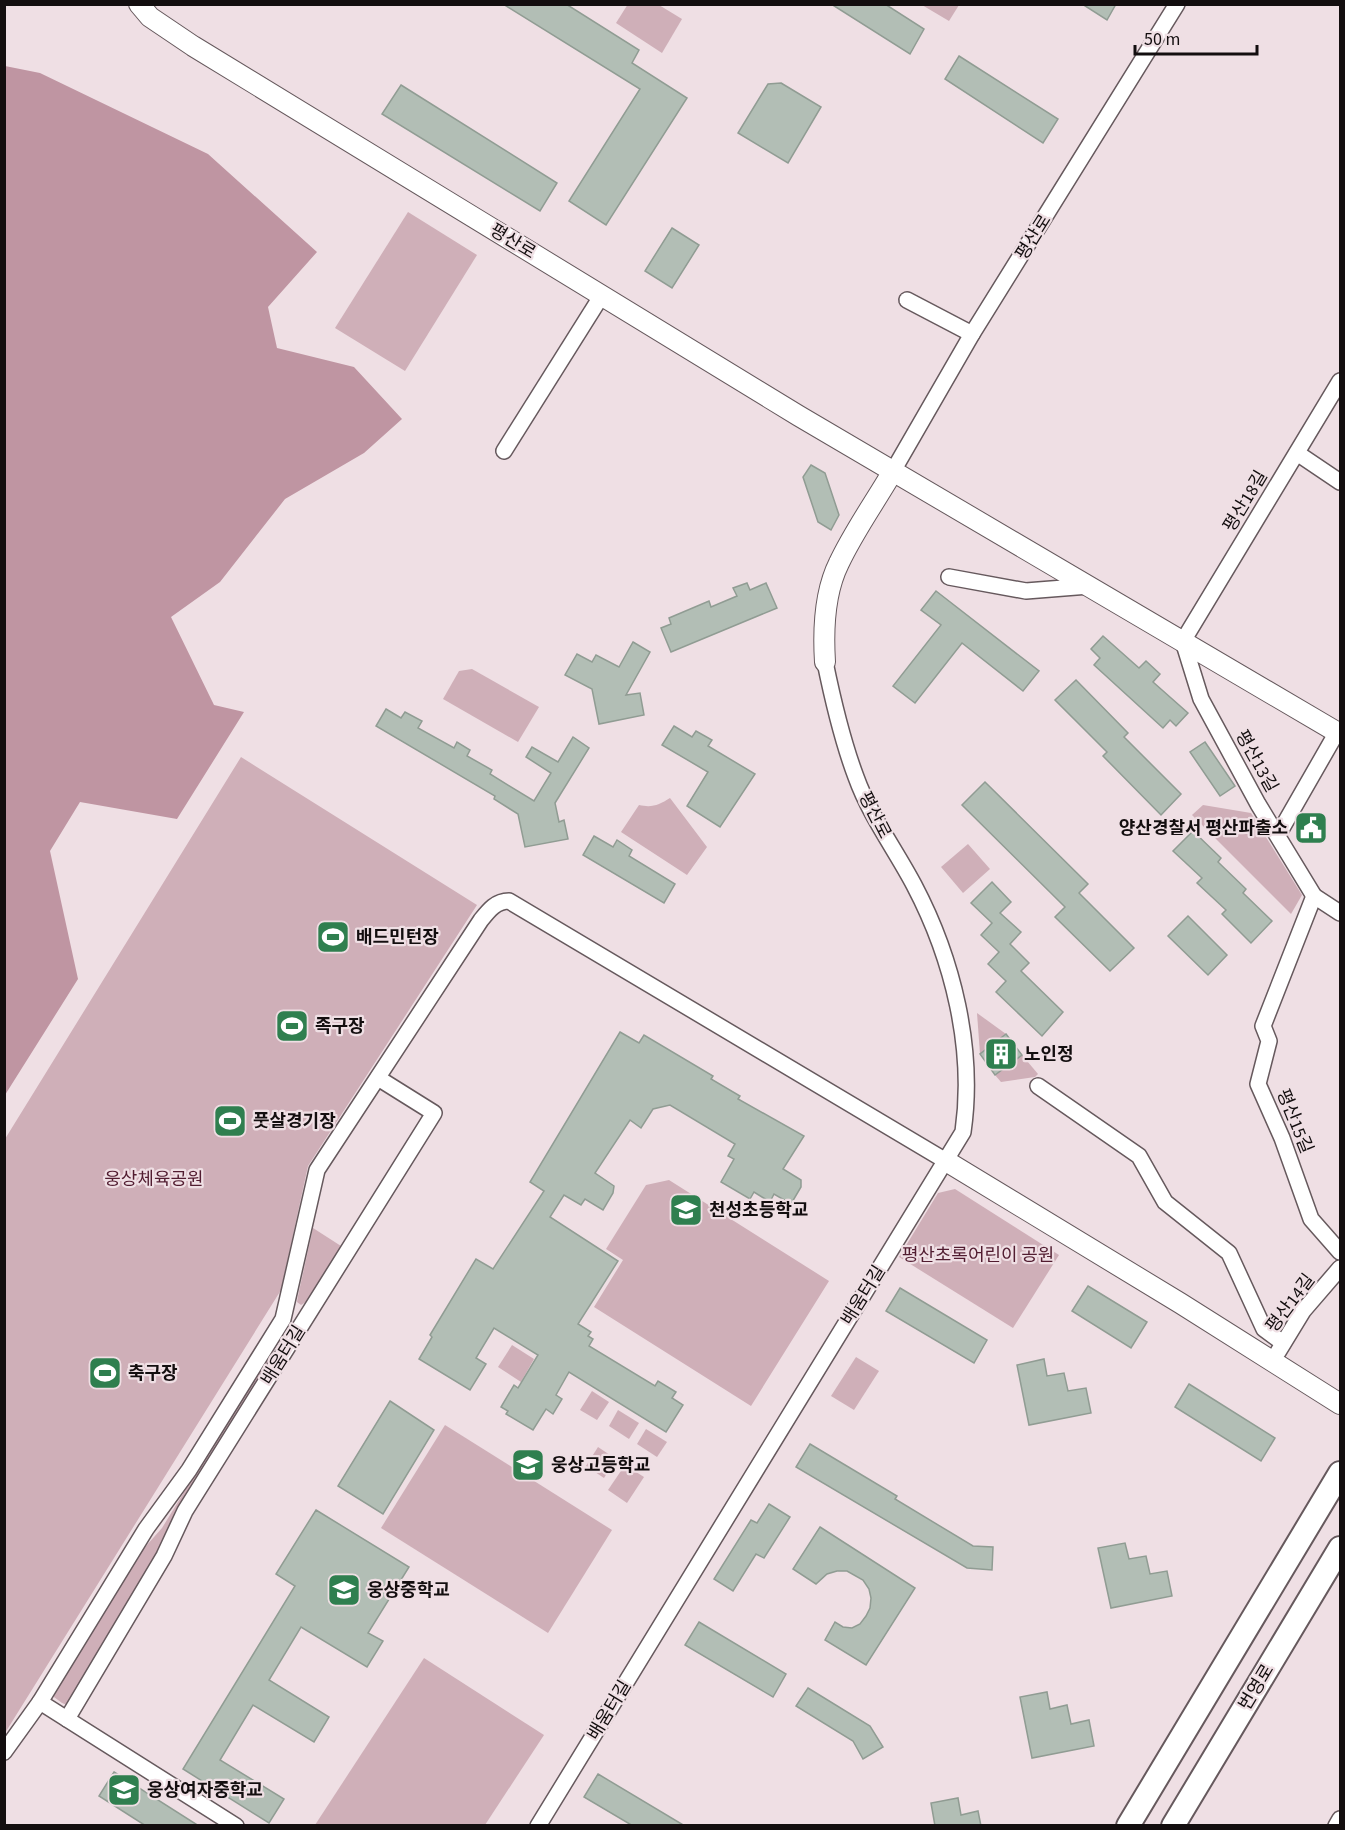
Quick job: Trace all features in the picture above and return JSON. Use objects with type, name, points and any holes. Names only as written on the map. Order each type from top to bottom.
[{"type":"main road","points":[[1128,1826],[1341,1473]]},
{"type":"main road","name":"번영로","points":[[1173,1826],[1341,1548]]},
{"type":"street","name":"평산로","points":[[139,4],[150,17],[193,45],[602,296],[892,471],[1339,733]]},
{"type":"street","name":"평산로","points":[[946,1161],[963,1132],[966,1091],[962,1036],[951,978],[925,909],[913,884],[882,833],[856,778],[838,721],[825,662],[825,619],[828,596],[838,564],[972,334],[1177,4]]},
{"type":"street","points":[[504,451],[602,296]]},
{"type":"street","points":[[908,300],[972,334]]},
{"type":"street","name":"평산18길","points":[[1183,641],[1341,381]]},
{"type":"street","points":[[1297,453],[1341,482]]},
{"type":"street","points":[[949,577],[1026,591],[1089,586]]},
{"type":"street","name":"평산13길","points":[[1183,641],[1201,699],[1258,804],[1314,896],[1341,913]]},
{"type":"street","points":[[1278,835],[1339,733]]},
{"type":"street","name":"평산15길","points":[[1314,896],[1263,1026],[1269,1041],[1258,1084],[1282,1137],[1311,1219],[1341,1252]]},
{"type":"street","name":"배움터길","points":[[4,1752],[40,1701],[146,1528],[189,1470],[282,1319],[317,1170],[481,920],[493,906],[502,901],[509,901],[946,1161],[538,1826]]},
{"type":"street","name":"배움터길","points":[[67,1719],[164,1556],[185,1511],[434,1113],[378,1078]]},
{"type":"street","points":[[1038,1086],[1139,1156],[1165,1202],[1229,1253],[1264,1329],[1283,1343]]},
{"type":"street","points":[[946,1161],[1341,1404]]},
{"type":"street","name":"평산14길","points":[[1273,1362],[1303,1311],[1341,1268]]},
{"type":"street","points":[[282,1319],[299,1329]]},
{"type":"street","points":[[40,1701],[236,1826]]},
{"type":"street","points":[[1336,1826],[1341,1819]]},
{"type":"green space","points":[[628,4],[659,5],[682,19],[662,53],[616,23]]},
{"type":"green space","points":[[959,4],[949,21],[922,5]]},
{"type":"green space","points":[[408,212],[477,255],[405,371],[335,328]]},
{"type":"green space","points":[[472,669],[539,707],[518,742],[443,699],[459,671]]},
{"type":"green space","name":"웅상체육공원","points":[[241,757],[477,905],[308,1166],[281,1290],[5,1733],[5,1139]]},
{"type":"green space","points":[[670,798],[707,847],[687,875],[621,832],[639,805],[655,805]]},
{"type":"green space","points":[[1203,805],[1251,813],[1302,895],[1291,914],[1192,815]]},
{"type":"green space","points":[[968,844],[990,869],[963,893],[941,867]]},
{"type":"green space","points":[[977,1013],[1006,1034],[980,1054]]},
{"type":"green space","points":[[1022,1055],[1038,1074],[1035,1077],[1001,1082],[995,1075]]},
{"type":"green space","points":[[669,1180],[829,1281],[751,1406],[594,1307],[623,1260],[606,1249],[646,1185]]},
{"type":"green space","name":"평산초록어린이 공원","points":[[955,1189],[1059,1255],[1013,1328],[899,1257],[938,1193]]},
{"type":"green space","points":[[313,1228],[341,1246],[306,1302],[301,1305],[297,1302]]},
{"type":"green space","points":[[512,1345],[534,1359],[521,1382],[498,1367]]},
{"type":"green space","points":[[270,1352],[273,1356],[169,1531],[155,1563],[67,1705],[62,1703],[54,1697],[54,1693],[138,1555],[162,1528]]},
{"type":"green space","points":[[856,1357],[879,1371],[854,1410],[831,1396]]},
{"type":"green space","points":[[592,1391],[609,1402],[597,1420],[580,1410]]},
{"type":"green space","points":[[618,1410],[639,1423],[629,1439],[609,1426]]},
{"type":"green space","points":[[445,1425],[612,1530],[548,1633],[381,1528]]},
{"type":"green space","points":[[646,1429],[667,1442],[657,1457],[637,1444]]},
{"type":"green space","points":[[598,1447],[616,1459],[604,1478],[586,1466]]},
{"type":"green space","points":[[625,1465],[644,1477],[627,1503],[608,1490]]},
{"type":"green space","points":[[424,1658],[544,1735],[485,1825],[315,1825]]},
{"type":"shaded area","points":[[5,66],[40,73],[208,154],[317,252],[268,307],[277,348],[354,367],[402,419],[364,453],[285,499],[220,582],[171,617],[214,705],[244,712],[177,819],[80,802],[50,851],[78,979],[5,1095]]},
{"type":"building","points":[[503,4],[566,4],[639,50],[632,63],[687,98],[606,225],[569,201],[640,89]]},
{"type":"building","points":[[831,4],[885,4],[924,29],[910,54]]},
{"type":"building","points":[[1082,4],[1116,4],[1107,20]]},
{"type":"building","points":[[959,56],[1058,119],[1043,143],[945,79]]},
{"type":"building","points":[[781,83],[821,107],[788,163],[738,133],[768,84]]},
{"type":"building","points":[[401,85],[557,183],[540,211],[382,114]]},
{"type":"building","points":[[672,228],[699,245],[672,288],[645,271]]},
{"type":"building","points":[[811,465],[825,473],[839,515],[831,530],[818,522],[803,477]]},
{"type":"building","points":[[747,583],[750,590],[766,583],[777,608],[671,652],[661,628],[671,624],[669,618],[709,601],[711,607],[737,596],[733,588]]},
{"type":"building","points":[[936,591],[1039,671],[1023,691],[962,643],[915,703],[893,686],[941,625],[921,610]]},
{"type":"building","points":[[1103,636],[1139,668],[1146,661],[1160,674],[1153,682],[1188,713],[1176,726],[1170,720],[1163,728],[1094,665],[1100,658],[1091,649]]},
{"type":"building","points":[[633,642],[650,652],[626,695],[640,693],[644,715],[599,724],[592,689],[565,675],[577,654],[592,662],[596,655],[619,667]]},
{"type":"building","points":[[1076,680],[1128,733],[1124,737],[1181,794],[1161,815],[1103,756],[1107,752],[1055,700]]},
{"type":"building","points":[[386,709],[401,718],[405,712],[422,721],[418,728],[454,748],[457,742],[470,750],[467,756],[492,770],[490,774],[534,801],[551,773],[526,757],[532,747],[558,762],[573,737],[589,748],[555,803],[559,822],[564,820],[568,839],[525,847],[518,814],[494,799],[495,796],[376,726]]},
{"type":"building","points":[[674,726],[692,737],[696,731],[712,740],[708,746],[755,774],[720,827],[687,806],[708,772],[662,745]]},
{"type":"building","points":[[1205,742],[1235,786],[1220,796],[1190,752]]},
{"type":"building","points":[[985,782],[1088,884],[1079,893],[1134,948],[1110,971],[1055,917],[1065,907],[962,805]]},
{"type":"building","points":[[1193,831],[1221,858],[1218,862],[1246,889],[1243,893],[1272,921],[1251,943],[1222,914],[1226,910],[1197,883],[1202,878],[1173,851]]},
{"type":"building","points":[[594,836],[613,847],[617,840],[632,850],[629,856],[675,884],[664,903],[583,855]]},
{"type":"building","points":[[992,882],[1011,902],[1000,913],[1021,932],[1010,944],[1029,963],[1021,971],[1063,1012],[1042,1036],[996,992],[1006,981],[988,964],[999,952],[981,935],[992,923],[971,903]]},
{"type":"building","points":[[1188,916],[1227,955],[1208,975],[1168,936]]},
{"type":"building","points":[[620,1032],[639,1043],[644,1035],[713,1076],[711,1079],[740,1096],[738,1099],[804,1136],[783,1169],[801,1180],[801,1187],[791,1204],[774,1194],[770,1202],[754,1192],[750,1199],[721,1182],[734,1159],[728,1156],[735,1144],[670,1105],[653,1109],[641,1128],[630,1120],[595,1173],[614,1186],[613,1193],[603,1210],[585,1199],[581,1205],[564,1195],[550,1217],[618,1261],[578,1324],[591,1332],[588,1336],[593,1339],[589,1346],[655,1386],[658,1381],[676,1392],[672,1398],[683,1405],[666,1432],[569,1372],[556,1395],[562,1399],[553,1414],[546,1409],[533,1430],[506,1414],[508,1411],[501,1407],[514,1385],[518,1388],[538,1355],[494,1328],[476,1358],[486,1364],[470,1390],[419,1359],[432,1337],[430,1335],[476,1259],[493,1269],[544,1191],[530,1182]]},
{"type":"building","name":"노인정","points":[[1006,1034],[1022,1055],[995,1075],[980,1054]]},
{"type":"building","points":[[1088,1286],[1147,1322],[1131,1348],[1072,1311]]},
{"type":"building","points":[[900,1288],[987,1340],[974,1363],[886,1311]]},
{"type":"building","points":[[1044,1359],[1047,1376],[1064,1373],[1068,1391],[1086,1388],[1091,1413],[1029,1425],[1017,1365]]},
{"type":"building","points":[[1189,1384],[1275,1438],[1261,1461],[1175,1407]]},
{"type":"building","points":[[390,1401],[434,1430],[383,1514],[338,1486]]},
{"type":"building","points":[[810,1444],[897,1496],[895,1499],[973,1546],[993,1547],[992,1570],[967,1568],[796,1467]]},
{"type":"building","points":[[769,1504],[790,1517],[764,1558],[756,1554],[733,1591],[714,1579],[751,1520],[757,1523]]},
{"type":"building","points":[[316,1510],[409,1567],[368,1633],[383,1641],[367,1667],[301,1627],[269,1680],[329,1717],[314,1742],[253,1705],[220,1760],[284,1799],[269,1823],[183,1769],[295,1586],[276,1574]]},
{"type":"building","points":[[820,1527],[915,1588],[866,1665],[825,1640],[835,1622],[843,1627],[852,1628],[860,1624],[866,1616],[871,1598],[869,1589],[863,1580],[847,1571],[837,1571],[827,1574],[816,1584],[793,1569]]},
{"type":"building","points":[[1125,1543],[1129,1559],[1146,1556],[1150,1574],[1167,1571],[1172,1596],[1111,1608],[1098,1548]]},
{"type":"building","points":[[699,1622],[786,1674],[773,1697],[685,1645]]},
{"type":"building","points":[[808,1688],[870,1726],[883,1747],[863,1759],[853,1741],[796,1706]]},
{"type":"building","points":[[1047,1692],[1050,1709],[1067,1705],[1071,1724],[1089,1720],[1094,1746],[1032,1758],[1020,1697]]},
{"type":"building","points":[[114,1772],[199,1826],[146,1826],[99,1796]]},
{"type":"building","points":[[598,1774],[685,1826],[633,1826],[584,1797]]},
{"type":"building","points":[[958,1798],[961,1815],[978,1811],[981,1826],[935,1826],[931,1803]]},
{"type":"place","name":"양산경찰서 평산파출소","points":[[1311,828]]},
{"type":"place","name":"배드민턴장","points":[[333,937]]},
{"type":"place","name":"족구장","points":[[292,1026]]},
{"type":"place","name":"노인정","points":[[1001,1054]]},
{"type":"place","name":"풋살경기장","points":[[230,1121]]},
{"type":"place","name":"천성초등학교","points":[[686,1210]]},
{"type":"place","name":"축구장","points":[[105,1373]]},
{"type":"place","name":"웅상고등학교","points":[[528,1465]]},
{"type":"place","name":"웅상중학교","points":[[344,1590]]},
{"type":"place","name":"웅상여자중학교","points":[[124,1790]]}]
